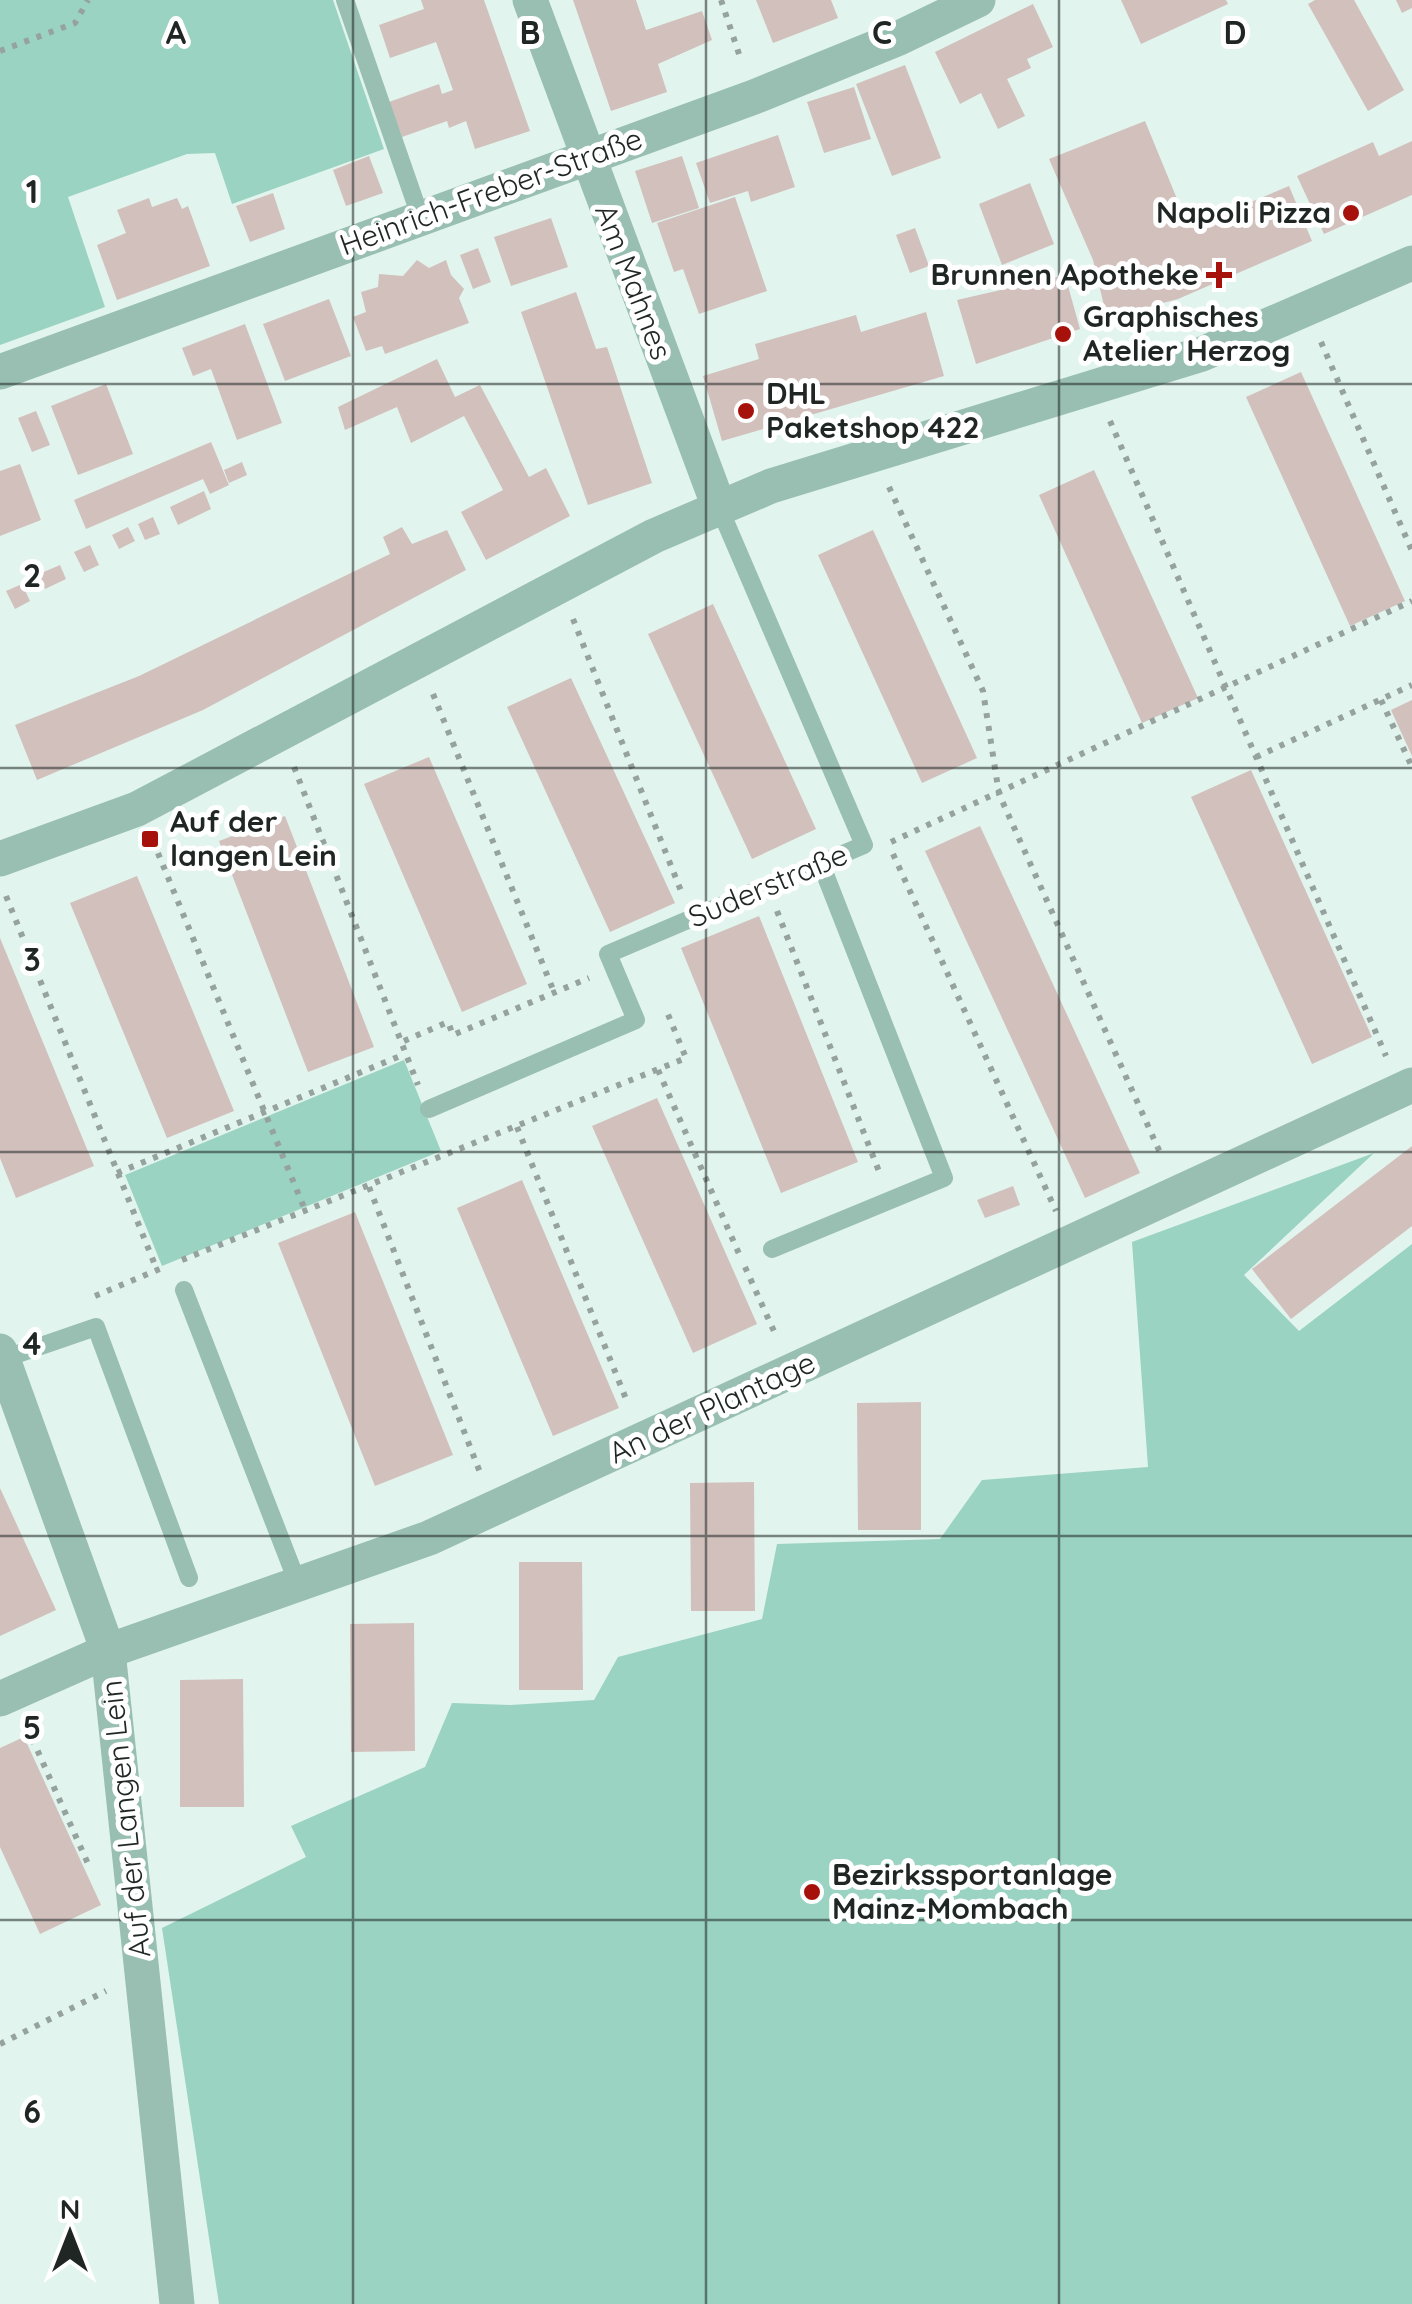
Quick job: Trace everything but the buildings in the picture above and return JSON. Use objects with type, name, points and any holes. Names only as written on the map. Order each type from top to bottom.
[{"type":"street","name":"Am Mahnes","points":[[530,0],[719,507]]},
{"type":"street","name":"Heinrich-Freber-Straße","points":[[0,372],[754,97],[978,0]]},
{"type":"street","points":[[2,874],[137,809],[654,536],[719,507],[772,486],[1202,354],[1412,262]]},
{"type":"street","name":"An der Plantage","points":[[6,1697],[108,1650],[429,1538],[1406,1088]]},
{"type":"street","name":"Auf der Langen Lein","points":[[3,1369],[108,1650],[178,2304]]},
{"type":"lane","points":[[345,0],[420,216]]},
{"type":"lane","name":"Suderstraße","points":[[614,968],[608,954],[864,845],[719,507]]},
{"type":"lane","points":[[772,1249],[944,1178],[821,864]]},
{"type":"lane","points":[[429,1109],[636,1020],[614,968]]},
{"type":"lane","points":[[184,1290],[298,1584]]},
{"type":"lane","points":[[3,1369],[96,1327],[189,1578]]},
{"type":"path","points":[[0,51],[75,23],[88,0]]},
{"type":"path","points":[[721,0],[754,97]]},
{"type":"path","points":[[1318,336],[1412,551]]},
{"type":"path","points":[[1107,416],[1406,1088]]},
{"type":"path","points":[[886,481],[983,691],[998,794],[1156,1145]]},
{"type":"path","points":[[864,845],[888,844],[1412,602]]},
{"type":"path","points":[[570,613],[692,918]]},
{"type":"path","points":[[1256,757],[1412,685]]},
{"type":"path","points":[[431,688],[554,992]]},
{"type":"path","points":[[1381,700],[1412,767]]},
{"type":"path","points":[[292,761],[404,1041],[405,1054],[448,1154]]},
{"type":"path","points":[[149,831],[305,1210]]},
{"type":"path","points":[[888,844],[1070,1243]]},
{"type":"path","points":[[2,874],[158,1270]]},
{"type":"path","points":[[767,886],[891,1200]]},
{"type":"path","points":[[404,1041],[448,1022],[453,1035],[614,968]]},
{"type":"path","points":[[78,1302],[686,1058],[666,1008]]},
{"type":"path","points":[[118,1173],[405,1054]]},
{"type":"path","points":[[658,1070],[791,1371]]},
{"type":"path","points":[[517,1127],[623,1392]]},
{"type":"path","points":[[369,1187],[494,1508]]},
{"type":"path","points":[[6,1697],[93,1874]]},
{"type":"path","points":[[0,2044],[121,1984]]},
{"type":"green space","points":[[0,0],[333,0],[384,149],[232,204],[215,153],[187,154],[68,197],[105,307],[0,345]]},
{"type":"green space","points":[[404,1060],[441,1151],[162,1266],[125,1175]]},
{"type":"green space","name":"Bezirkssportanlage Mainz-Mombach","points":[[1374,1153],[1244,1275],[1299,1331],[1412,1244],[1412,2304],[219,2304],[162,1928],[306,1857],[291,1826],[425,1767],[452,1703],[510,1705],[594,1700],[618,1657],[762,1619],[777,1544],[940,1539],[982,1480],[1148,1467],[1132,1242]]},
{"type":"place","name":"Napoli Pizza","points":[[1351,213]]},
{"type":"place","name":"Brunnen Apotheke","points":[[1219,275]]},
{"type":"place","name":"Graphisches Atelier Herzog","points":[[1063,334]]},
{"type":"place","name":"DHL Paketshop 422","points":[[746,411]]},
{"type":"place","name":"Auf der langen Lein","points":[[150,839]]},
{"type":"place","name":"Bezirkssportanlage Mainz-Mombach","points":[[812,1892]]}]
